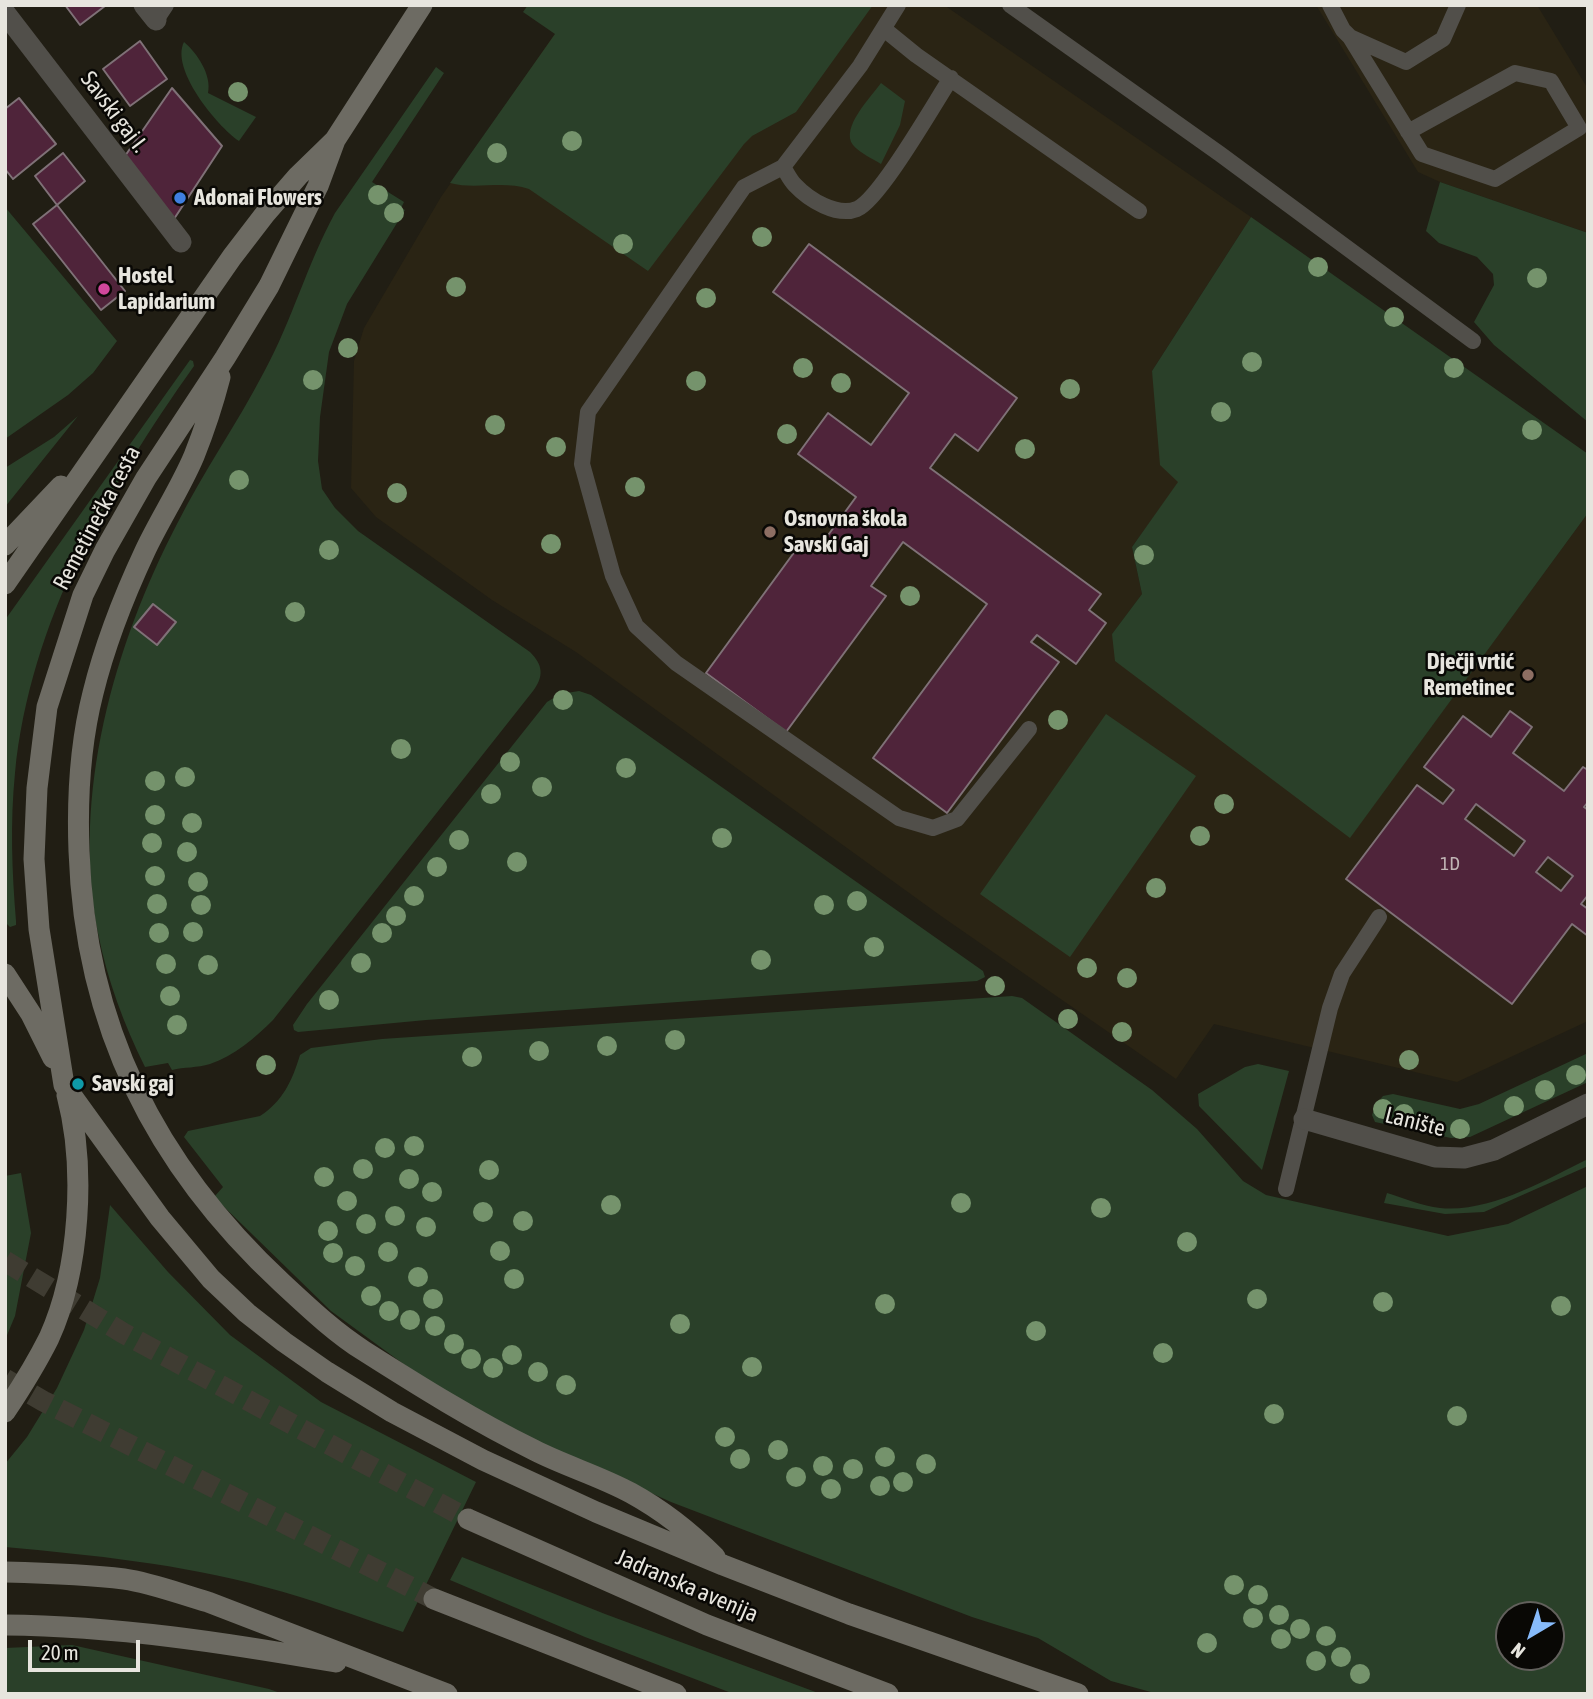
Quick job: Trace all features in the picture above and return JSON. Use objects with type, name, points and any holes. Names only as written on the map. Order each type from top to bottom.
[{"type":"main road","name":"Remetinečka cesta","points":[[64,1085],[39,929],[34,859],[37,788],[47,707],[83,594],[146,478],[270,286],[318,186],[335,140],[422,5]]},
{"type":"main road","name":"Remetinečka cesta","points":[[5,584],[232,257],[298,176],[335,140]]},
{"type":"main road","points":[[225,358],[211,410],[193,458],[127,591],[93,693],[84,743],[77,810],[86,944],[105,1014],[127,1071],[163,1141],[205,1203],[237,1239],[310,1310],[357,1347],[465,1414],[535,1451],[629,1492],[697,1539],[723,1565]]},
{"type":"main road","points":[[5,545],[111,434]]},
{"type":"main road","points":[[5,974],[31,1014],[64,1085],[74,1123],[78,1161],[73,1248],[64,1292],[50,1336],[29,1376],[5,1412]]},
{"type":"main road","points":[[64,1085],[185,1250],[211,1279],[247,1313],[327,1372],[392,1412],[484,1460],[596,1512],[723,1565],[862,1619],[1078,1694]]},
{"type":"main road","name":"Jadranska avenija","points":[[468,1520],[707,1625],[888,1694]]},
{"type":"main road","points":[[5,1572],[63,1573],[126,1580],[169,1590],[208,1602],[447,1694]]},
{"type":"main road","points":[[434,1599],[676,1694]]},
{"type":"main road","points":[[5,1625],[109,1629],[180,1636],[383,1670]]},
{"type":"street","name":"Savski gaj I.","points":[[5,13],[181,242]]},
{"type":"street","name":"Lanište","points":[[1304,1119],[1435,1157],[1464,1157],[1494,1150],[1588,1104]]},
{"type":"lane","points":[[898,5],[860,66],[783,167],[744,187],[588,412],[582,464],[613,576],[636,626],[676,663],[899,818],[933,828],[957,819],[1029,729]]},
{"type":"lane","points":[[1010,5],[1220,154],[1473,341]]},
{"type":"lane","points":[[1330,5],[1343,30],[1350,37],[1408,132],[1422,154],[1495,179],[1579,128],[1550,81],[1515,73],[1408,132]]},
{"type":"lane","points":[[1350,37],[1406,62],[1443,39],[1458,5]]},
{"type":"lane","points":[[884,29],[1139,211]]},
{"type":"lane","points":[[783,167],[795,185],[815,201],[829,208],[845,211],[859,208],[884,183],[951,78]]},
{"type":"lane","points":[[1286,1189],[1318,1049],[1342,974],[1379,918]]},
{"type":"shaded area","name":"Osnovna škola Savski Gaj","points":[[584,5],[944,5],[1251,217],[1152,371],[1179,482],[1132,547],[1142,594],[1112,634],[1350,837],[1588,513],[1588,1021],[1457,1082],[1214,1024],[1176,1079],[941,916],[576,652],[492,600],[376,517],[351,488],[354,361],[364,328],[441,197],[554,35]]},
{"type":"shaded area","points":[[1316,5],[1537,5],[1588,89],[1588,233],[1418,172]]},
{"type":"green space","points":[[528,5],[873,5],[796,112],[752,136],[744,144],[648,271],[529,189],[509,185],[470,186],[450,183],[555,34],[523,12]]},
{"type":"green space","points":[[184,42],[202,65],[208,79],[208,93],[256,117],[239,141],[208,110],[189,81],[181,53]]},
{"type":"green space","points":[[436,67],[444,73],[372,182],[404,202],[401,208],[405,210],[347,304],[329,352],[320,417],[318,461],[322,489],[335,508],[358,531],[530,652],[540,666],[539,680],[273,1020],[244,1046],[210,1064],[172,1070],[168,1063],[145,1067],[111,985],[98,933],[91,881],[90,828],[95,775],[117,670],[154,571],[187,505],[274,353],[335,213]]},
{"type":"green space","points":[[881,83],[905,101],[900,125],[881,164],[853,145],[850,130],[858,113]]},
{"type":"green space","points":[[1440,182],[1588,233],[1588,422],[1494,345],[1474,322],[1494,285],[1493,274],[1477,257],[1439,243],[1426,231]]},
{"type":"green space","points":[[5,207],[117,341],[93,373],[68,395],[5,439]]},
{"type":"green space","points":[[1251,217],[1588,454],[1588,513],[1350,838],[1115,661],[1112,634],[1142,594],[1132,547],[1178,482],[1160,465],[1152,371]]},
{"type":"green space","points":[[190,360],[194,366],[132,459],[78,558],[37,663],[23,717],[15,773],[12,847],[16,925],[10,927],[5,922],[5,620]]},
{"type":"green space","points":[[78,416],[5,507],[5,468],[54,437]]},
{"type":"green space","points":[[579,691],[591,695],[983,971],[985,977],[977,981],[426,1020],[298,1032],[294,1030],[293,1025],[307,1004],[547,702],[560,694]]},
{"type":"green space","points":[[1106,714],[1196,776],[1070,957],[980,894]]},
{"type":"green space","points":[[1012,996],[1022,998],[1152,1090],[1197,1129],[1243,1181],[1266,1195],[1448,1236],[1508,1224],[1588,1186],[1588,1694],[1158,1694],[1111,1681],[1038,1638],[972,1617],[671,1502],[534,1440],[435,1387],[331,1311],[214,1197],[223,1187],[184,1137],[188,1131],[260,1116],[281,1097],[300,1055],[311,1048],[382,1039]]},
{"type":"green space","points":[[1588,1053],[1588,1082],[1470,1137],[1451,1138],[1375,1122],[1372,1115],[1383,1096],[1393,1094],[1460,1109],[1479,1104]]},
{"type":"green space","points":[[1258,1064],[1289,1071],[1262,1170],[1199,1106],[1198,1094],[1245,1067]]},
{"type":"green space","points":[[1588,1159],[1588,1166],[1484,1212],[1445,1214],[1384,1203],[1387,1193],[1440,1208],[1478,1205],[1517,1193]]},
{"type":"green space","points":[[21,1173],[31,1233],[15,1316],[5,1340],[5,1176]]},
{"type":"green space","points":[[110,1205],[168,1272],[230,1335],[321,1402],[476,1482],[403,1632],[300,1597],[201,1572],[136,1561],[5,1547],[5,1464],[27,1437],[57,1388],[84,1330],[100,1278]]},
{"type":"green space","points":[[462,1557],[605,1614],[821,1694],[734,1694],[585,1637],[450,1580]]},
{"type":"green space","points":[[72,1645],[283,1694],[5,1694],[5,1648]]},
{"type":"building","points":[[65,5],[104,5],[105,6],[80,25]]},
{"type":"building","points":[[140,41],[167,79],[130,106],[103,69]]},
{"type":"building","points":[[172,88],[222,146],[174,219],[125,156]]},
{"type":"building","points":[[19,98],[56,144],[13,179],[5,169],[5,109]]},
{"type":"building","points":[[63,153],[85,181],[57,205],[35,176]]},
{"type":"building","points":[[57,205],[125,291],[101,310],[33,224]]},
{"type":"building","points":[[809,244],[1017,398],[978,451],[955,434],[930,468],[1101,594],[1089,610],[1106,623],[1076,664],[1037,635],[1031,642],[1059,662],[947,813],[873,758],[987,604],[903,542],[871,586],[886,596],[786,732],[706,673],[801,543],[815,553],[856,497],[798,454],[828,413],[871,445],[909,393],[773,292]]},
{"type":"building","points":[[153,604],[176,622],[157,645],[134,627]]},
{"type":"building","points":[[1510,711],[1532,727],[1513,753],[1564,791],[1583,767],[1588,770],[1588,802],[1584,807],[1588,810],[1588,895],[1581,904],[1588,909],[1588,936],[1572,924],[1512,1004],[1346,879],[1417,785],[1443,804],[1454,790],[1424,767],[1463,716],[1491,737]],"holes":[[[1476,804],[1525,841],[1514,856],[1465,819]],[[1548,857],[1573,876],[1561,891],[1536,872]]]},
{"type":"tunnel","points":[[5,1261],[123,1333],[468,1519]]},
{"type":"tunnel","points":[[5,1379],[43,1401],[434,1599]]},
{"type":"place","name":"Adonai Flowers","points":[[180,198]]},
{"type":"place","name":"Hostel Lapidarium","points":[[104,289]]},
{"type":"place","name":"Osnovna škola Savski Gaj","points":[[770,532]]},
{"type":"place","name":"Dječji vrtić Remetinec","points":[[1528,675]]},
{"type":"place","name":"Savski gaj","points":[[78,1084]]}]
